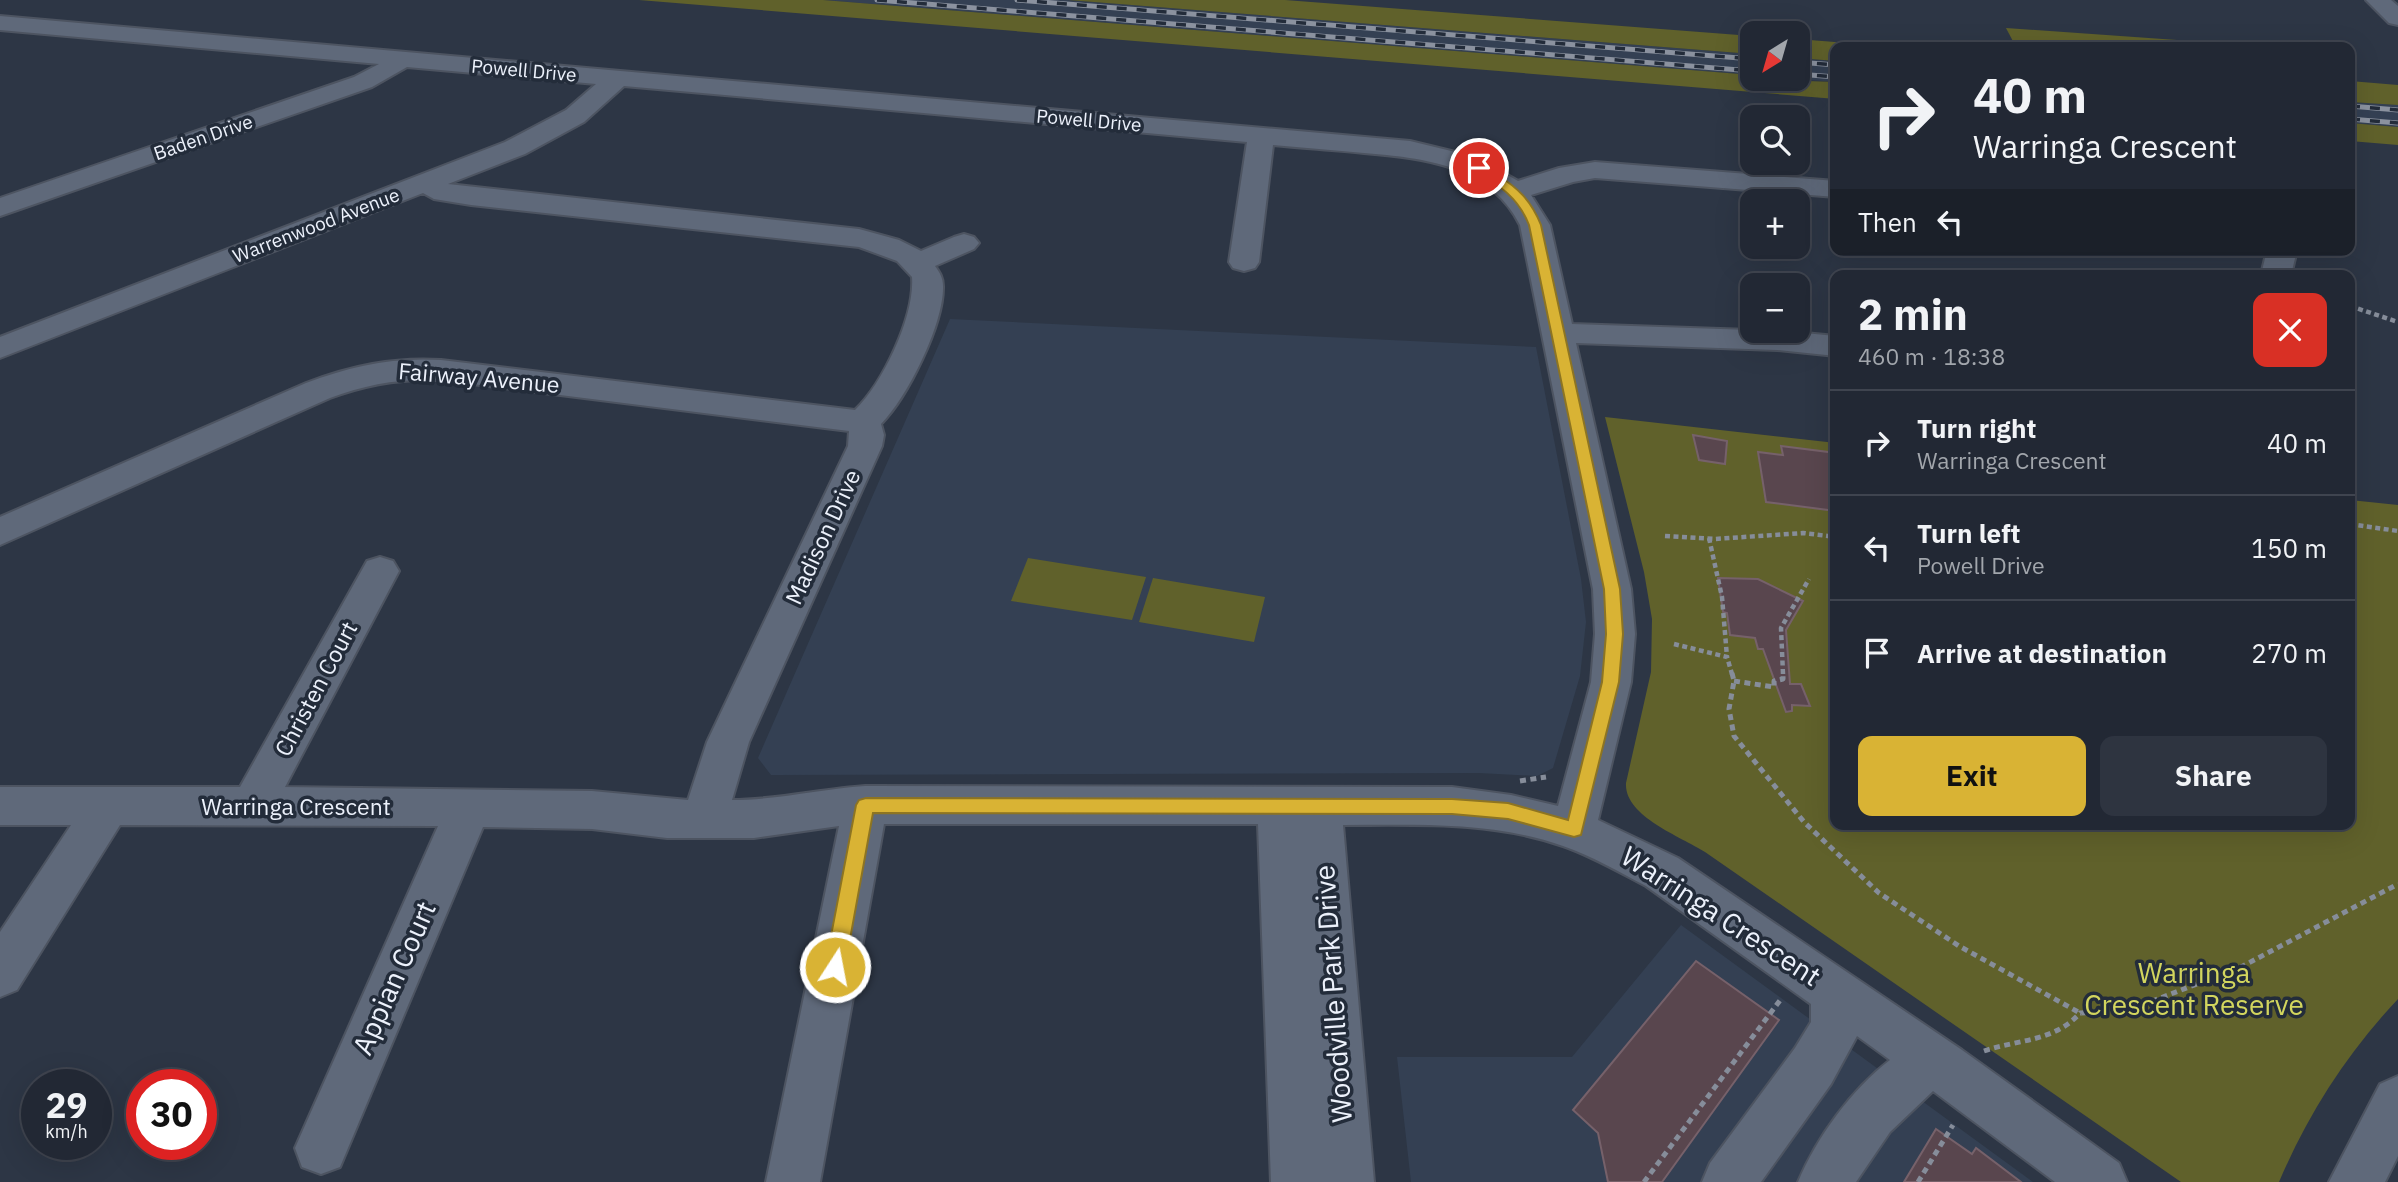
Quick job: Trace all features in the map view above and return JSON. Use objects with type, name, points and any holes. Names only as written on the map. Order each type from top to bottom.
[{"type":"street","points":[[2378,0],[2397,18]]},
{"type":"street","name":"Powell Drive","points":[[0,23],[1261,136],[1434,153],[1479,168],[1515,191],[1528,208],[1535,225],[1612,589],[1615,634],[1611,682],[1574,829]]},
{"type":"street","name":"Baden Drive","points":[[0,207],[363,82],[386,71],[403,58]]},
{"type":"street","name":"Warrenwood Avenue","points":[[0,348],[548,133],[575,117],[618,78]]},
{"type":"street","points":[[1244,262],[1261,136]]},
{"type":"street","points":[[1515,191],[1569,174],[1595,170],[1830,189]]},
{"type":"street","points":[[424,183],[444,193],[471,197],[859,238],[895,248],[917,262],[927,278],[929,293],[922,317],[887,397],[863,422]]},
{"type":"street","points":[[917,262],[964,243]]},
{"type":"street","points":[[1558,333],[1750,339],[1830,346]]},
{"type":"street","name":"Fairway Avenue","points":[[0,532],[300,398],[346,379],[383,370],[414,367],[863,422]]},
{"type":"street","name":"Madison Drive","points":[[708,804],[728,742],[865,446],[867,435],[863,422]]},
{"type":"street","name":"Christen Court","points":[[252,807],[380,571]]},
{"type":"street","name":"Warringa Crescent","points":[[0,806],[592,810],[667,819],[708,804],[768,818],[844,807],[1452,806],[1508,811],[1574,829],[1617,847],[1662,872],[1939,1065],[2100,1182]]},
{"type":"street","name":"Woodville Park Drive","points":[[1298,1182],[1299,806]]},
{"type":"street","name":"Woodville Park Drive","points":[[1299,806],[1347,1182]]},
{"type":"street","points":[[793,1182],[844,807]]},
{"type":"street","points":[[0,974],[107,808]]},
{"type":"street","name":"Appian Court","points":[[321,1148],[468,809]]},
{"type":"street","points":[[1729,1182],[1814,1066],[1836,1027],[1835,992]]},
{"type":"street","points":[[1825,1182],[1870,1115],[1907,1076],[1939,1065]]},
{"type":"street","points":[[2356,1182],[2398,1102]]},
{"type":"path","points":[[2355,308],[2398,322]]},
{"type":"path","points":[[2355,525],[2398,531]]},
{"type":"path","points":[[1665,537],[1709,538],[1803,533],[1830,536]]},
{"type":"path","points":[[1709,538],[1721,579],[1727,657],[1734,681],[1729,709],[1734,736],[1804,822],[1879,893],[1959,946],[2080,1013],[2129,1010],[2241,967],[2398,884]]},
{"type":"path","points":[[1734,681],[1774,687],[1773,681],[1783,679],[1781,628],[1809,579]]},
{"type":"path","points":[[1674,644],[1727,657]]},
{"type":"path","points":[[1644,1182],[1781,999]]},
{"type":"path","points":[[1939,1065],[1992,1047],[2056,1034],[2071,1027],[2080,1013]]},
{"type":"path","points":[[1917,1182],[1953,1125]]},
{"type":"shaded area","points":[[823,0],[1068,0],[1740,53],[1740,74]]},
{"type":"shaded area","points":[[1810,59],[1830,61],[1830,82],[1810,80]]},
{"type":"shaded area","points":[[2355,102],[2398,105],[2398,127],[2355,123]]},
{"type":"shaded area","points":[[950,319],[1536,347],[1581,579],[1586,622],[1580,676],[1553,768],[1537,776],[1479,773],[771,775],[758,758]]},
{"type":"shaded area","points":[[1681,925],[2033,1182],[1411,1182],[1397,1057],[1572,1057]]},
{"type":"green space","points":[[639,0],[823,0],[1740,74],[1740,91],[1810,91],[1810,81],[1830,82],[1830,99]]},
{"type":"green space","points":[[1068,0],[1285,0],[1740,35],[1740,53]]},
{"type":"green space","points":[[2006,28],[2205,42],[2013,42]]},
{"type":"green space","points":[[1810,40],[1835,42],[1830,42],[1830,61],[1810,59]]},
{"type":"green space","points":[[2355,81],[2398,85],[2398,105],[2355,102]]},
{"type":"green space","points":[[2355,123],[2398,127],[2398,145],[2355,141]]},
{"type":"green space","name":"Warringa Crescent Reserve","points":[[1605,417],[1830,442],[1830,830],[2355,830],[2355,501],[2398,505],[2398,999],[2362,1041],[2330,1085],[2279,1182],[2181,1182],[1705,852],[1644,815],[1628,795],[1626,783],[1651,672],[1652,619],[1644,572]]},
{"type":"green space","points":[[1028,558],[1146,577],[1132,620],[1011,601]]},
{"type":"green space","points":[[1153,578],[1265,597],[1254,642],[1139,622]]},
{"type":"building","points":[[1693,435],[1727,441],[1725,464],[1699,460]]},
{"type":"building","points":[[1781,446],[1830,452],[1830,510],[1766,502],[1758,452],[1783,455]]},
{"type":"building","points":[[1718,578],[1758,579],[1803,601],[1786,630],[1790,684],[1801,684],[1810,706],[1792,705],[1792,711],[1786,712],[1763,649],[1758,649],[1755,638],[1730,635],[1727,613],[1723,612]]},
{"type":"building","points":[[1696,961],[1779,1020],[1662,1182],[1608,1182],[1598,1133],[1573,1110]]},
{"type":"building","points":[[1936,1129],[1972,1154],[1976,1148],[2021,1182],[1904,1182]]},
{"type":"railway","points":[[877,0],[1740,70]]},
{"type":"railway","points":[[1017,0],[1740,58]]},
{"type":"railway","points":[[1810,63],[1830,65]]},
{"type":"railway","points":[[1810,75],[1830,77]]},
{"type":"railway","points":[[2355,106],[2398,110]]},
{"type":"railway","points":[[2355,119],[2398,123]]},
{"type":"route","points":[[835,967],[866,805],[1452,806],[1508,811],[1574,829],[1611,682],[1615,634],[1612,589],[1535,225],[1528,208],[1515,191],[1479,168]]}]
